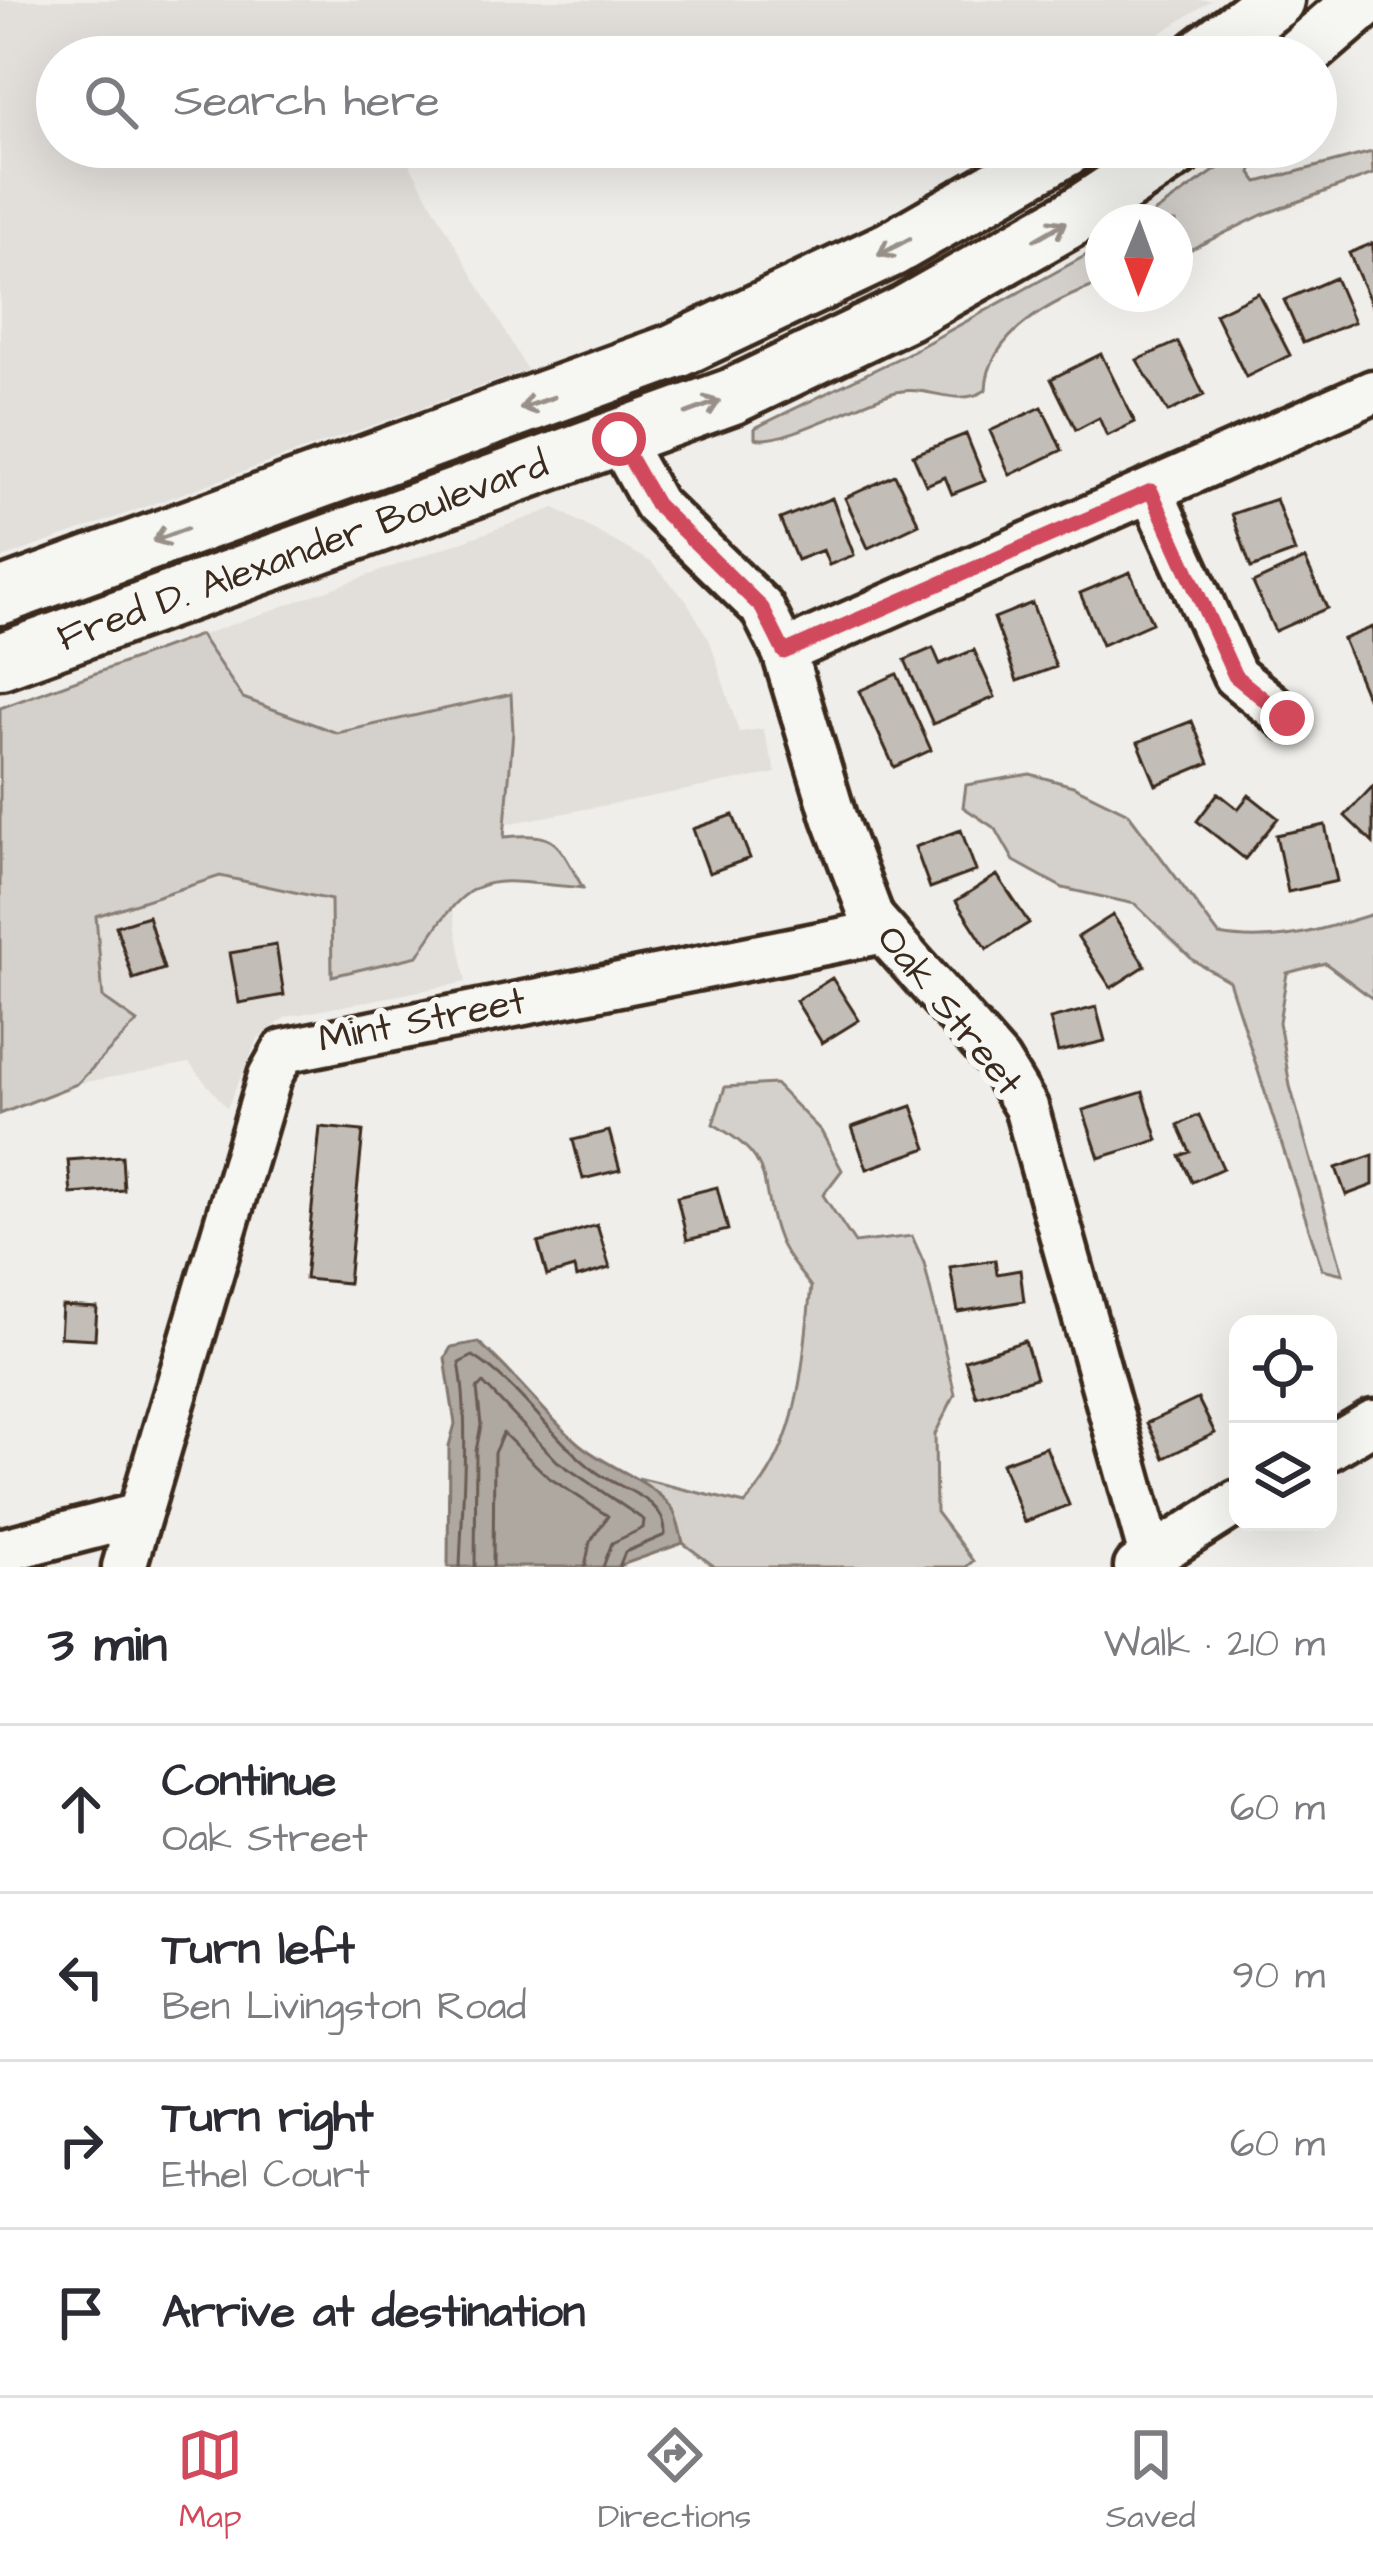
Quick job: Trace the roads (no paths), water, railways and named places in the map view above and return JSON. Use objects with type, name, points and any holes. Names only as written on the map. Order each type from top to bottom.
[{"type":"main road","points":[[1228,36],[1276,0]]},
{"type":"main road","points":[[1322,36],[1364,0]]},
{"type":"main road","name":"Fred D. Alexander Boulevard","points":[[0,597],[674,351],[891,249],[1032,168]]},
{"type":"main road","name":"Fred D. Alexander Boulevard","points":[[0,661],[734,396],[906,313],[1073,218],[1148,168]]},
{"type":"street","points":[[784,652],[1373,392]]},
{"type":"street","name":"Oak Street","points":[[619,439],[656,504],[762,608],[784,652],[834,817],[880,932],[998,1061],[1026,1107],[1147,1564]]},
{"type":"street","points":[[1151,491],[1235,676],[1287,718]]},
{"type":"street","name":"Mint Street","points":[[124,1567],[270,1076],[284,1051],[880,932]]},
{"type":"street","points":[[1337,1443],[1373,1422]]},
{"type":"street","points":[[1147,1564],[1229,1508]]},
{"type":"street","points":[[0,1551],[139,1514]]},
{"type":"water","points":[[478,1342],[578,1443],[661,1497],[675,1515],[683,1543],[616,1567],[448,1567],[449,1446],[455,1424],[445,1358],[451,1347]]}]
